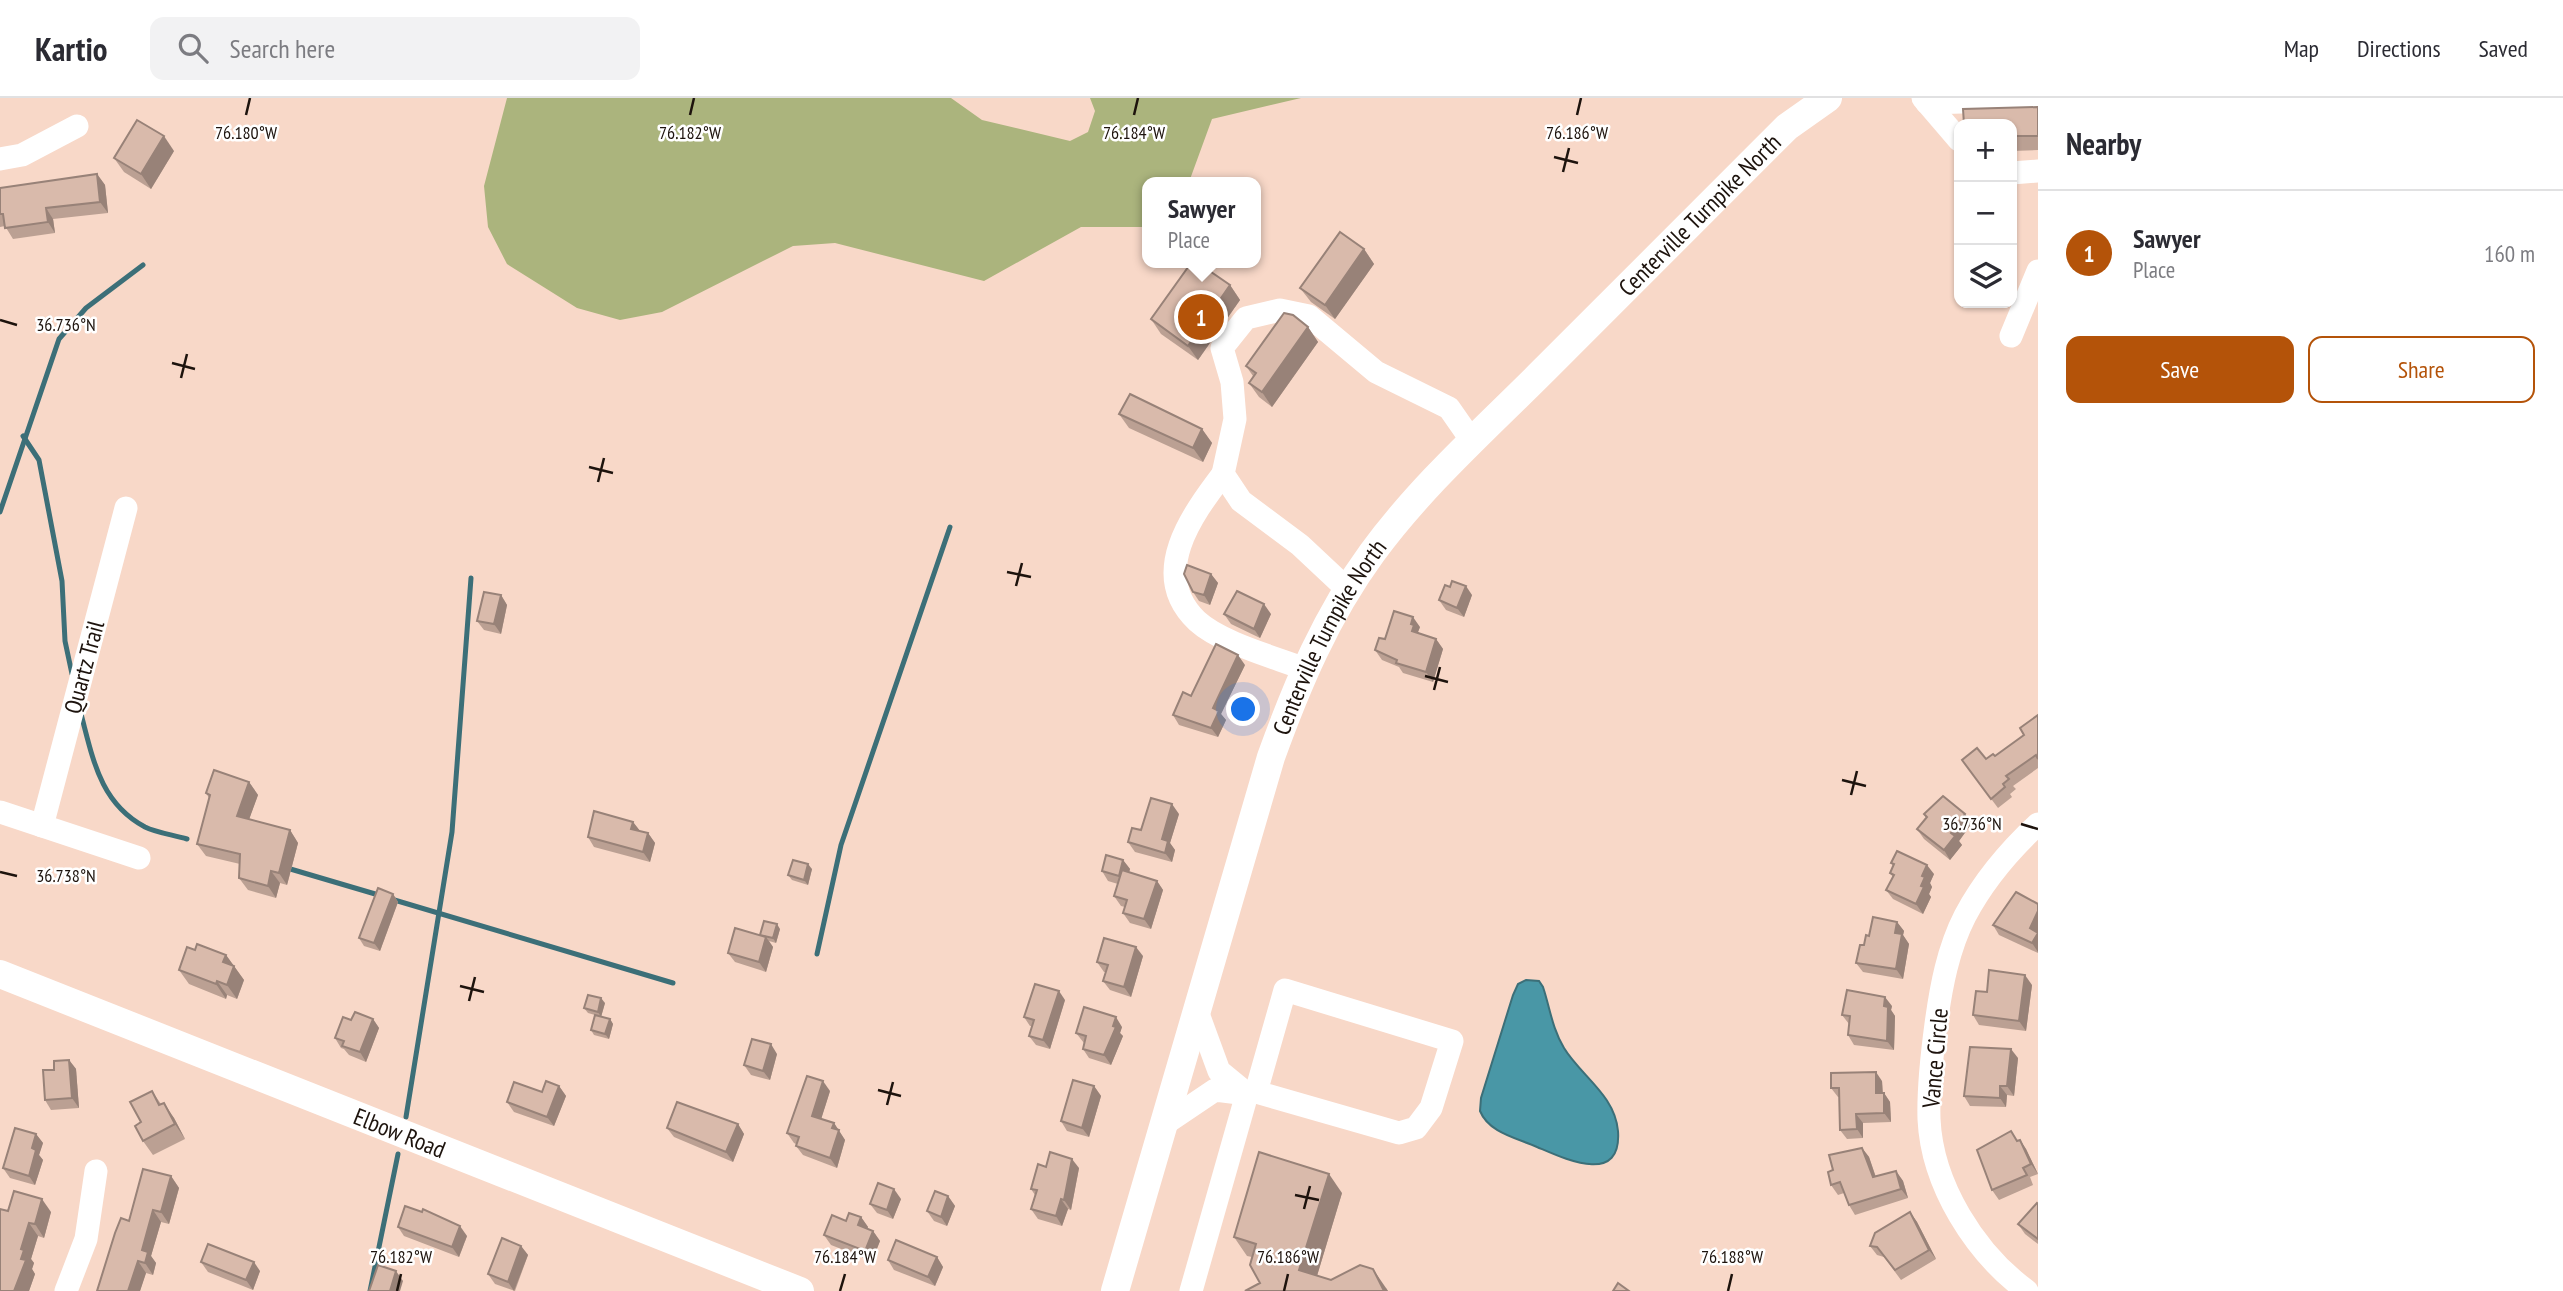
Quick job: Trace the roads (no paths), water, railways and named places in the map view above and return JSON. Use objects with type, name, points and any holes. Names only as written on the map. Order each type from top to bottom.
[{"type":"main road","name":"Centerville Turnpike North","points":[[1787,127],[1804,98]]},
{"type":"main road","name":"Centerville Turnpike North","points":[[1115,1291],[1271,757],[1305,669],[1348,590],[1372,553],[1407,510],[1472,441],[1787,127],[1828,98]]},
{"type":"main road","name":"Elbow Road","points":[[0,974],[800,1291]]},
{"type":"street","points":[[1925,101],[2038,100]]},
{"type":"street","points":[[1925,101],[1954,134]]},
{"type":"street","points":[[0,159],[22,155],[77,127]]},
{"type":"street","points":[[2017,173],[2038,172]]},
{"type":"street","points":[[2011,337],[2038,271]]},
{"type":"street","points":[[1305,669],[1212,631],[1198,621],[1186,605],[1177,584],[1178,543],[1203,500],[1223,474],[1236,419],[1232,382],[1222,348],[1246,318],[1280,310],[1308,316],[1376,372],[1449,408],[1472,441]]},
{"type":"street","points":[[1223,474],[1241,500],[1300,545],[1348,590]]},
{"type":"street","name":"Quartz Trail","points":[[42,826],[126,509]]},
{"type":"street","points":[[0,812],[139,858]]},
{"type":"street","name":"Vance Circle","points":[[2026,1291],[2004,1274],[1975,1238],[1952,1201],[1937,1159],[1929,1121],[1933,1045],[1943,976],[1954,943],[1965,916],[1992,876],[2017,844],[2038,824]]},
{"type":"street","points":[[1166,1123],[1215,1090],[1252,1093],[1399,1133],[1416,1128],[1431,1108],[1452,1041],[1285,990],[1252,1093],[1197,1289]]},
{"type":"street","points":[[1197,1011],[1219,1071],[1252,1093]]},
{"type":"street","points":[[66,1291],[86,1239],[96,1171]]},
{"type":"water","points":[[1526,980],[1539,981],[1543,987],[1564,1048],[1604,1096],[1616,1118],[1617,1148],[1611,1159],[1601,1164],[1575,1162],[1497,1130],[1480,1111],[1481,1098],[1513,995],[1518,984]]},
{"type":"waterway","points":[[0,512],[59,339],[86,308],[143,265]]},
{"type":"waterway","points":[[23,436],[39,460],[62,581],[65,641],[72,674]]},
{"type":"waterway","points":[[817,954],[841,845],[950,527]]},
{"type":"waterway","points":[[406,1117],[452,832],[471,578]]},
{"type":"waterway","points":[[81,714],[101,778],[118,806],[145,827],[187,839]]},
{"type":"waterway","points":[[287,868],[382,896]]},
{"type":"waterway","points":[[391,899],[673,983]]},
{"type":"waterway","points":[[370,1291],[398,1154]]},
{"type":"place","name":"Sawyer","points":[[1201,317]]}]
